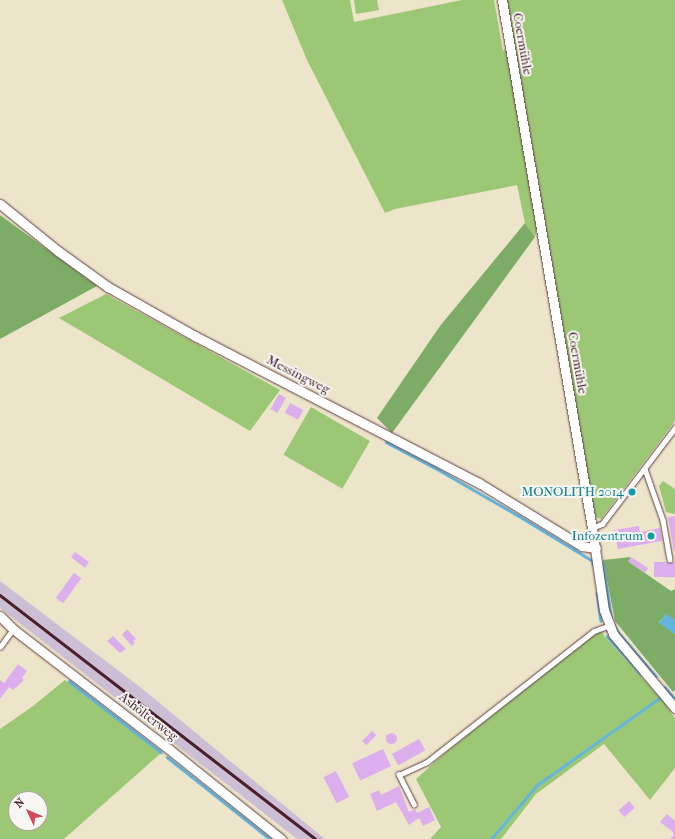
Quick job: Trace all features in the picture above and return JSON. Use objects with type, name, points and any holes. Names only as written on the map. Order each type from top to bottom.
[{"type":"street","name":"Coermühle","points":[[502,0],[596,548],[604,610],[608,626],[618,642],[659,687],[675,708]]},
{"type":"street","name":"Messingweg","points":[[0,204],[58,251],[108,287],[195,336],[479,483],[582,546],[596,548]]},
{"type":"street","name":"Ashölterweg","points":[[0,616],[13,630],[169,749],[281,839]]},
{"type":"lane","points":[[592,528],[602,524],[675,428]]},
{"type":"lane","points":[[645,469],[663,520],[670,559]]},
{"type":"lane","points":[[414,805],[399,775],[427,762],[594,631],[608,626]]},
{"type":"lane","points":[[0,647],[13,630]]},
{"type":"shaded area","points":[[0,581],[140,687],[325,839],[297,839],[0,608]]},
{"type":"green space","points":[[282,0],[350,0],[354,22],[462,0],[494,0],[503,51],[509,46],[539,218],[535,237],[525,223],[517,185],[395,209],[385,213],[307,60]]},
{"type":"green space","points":[[354,0],[377,0],[379,10],[356,14]]},
{"type":"green space","points":[[506,0],[675,0],[675,421],[601,519],[595,517]]},
{"type":"green space","points":[[0,215],[97,286],[0,339]]},
{"type":"green space","points":[[525,223],[535,237],[392,433],[377,418],[440,326]]},
{"type":"green space","points":[[106,294],[280,390],[250,431],[59,318]]},
{"type":"green space","points":[[311,407],[370,441],[342,489],[284,455]]},
{"type":"green space","points":[[663,481],[675,489],[675,514],[666,512],[659,486]]},
{"type":"green space","points":[[631,557],[629,562],[671,591],[675,589],[675,620],[666,615],[659,622],[675,634],[675,690],[673,692],[615,621],[603,560]]},
{"type":"green space","points":[[601,629],[605,637],[663,701],[675,718],[675,768],[650,800],[604,744],[536,794],[501,839],[430,839],[441,827],[416,779],[445,753]]},
{"type":"green space","points":[[65,680],[161,753],[64,839],[0,839],[0,729],[33,706]]},
{"type":"water","points":[[666,614],[675,620],[675,634],[659,623]]},
{"type":"building","points":[[279,394],[286,398],[277,413],[270,409]]},
{"type":"building","points":[[290,403],[303,410],[298,420],[285,413]]},
{"type":"building","points":[[675,516],[675,551],[674,551],[668,517]]},
{"type":"building","points":[[639,526],[640,532],[660,528],[662,541],[618,549],[614,530]]},
{"type":"building","points":[[75,552],[89,562],[85,568],[71,557]]},
{"type":"building","points":[[631,557],[648,568],[645,573],[628,561]]},
{"type":"building","points":[[654,562],[675,562],[675,577],[654,577]]},
{"type":"building","points":[[74,573],[81,578],[63,603],[56,598]]},
{"type":"building","points":[[127,629],[136,639],[133,641],[135,643],[132,646],[122,635]]},
{"type":"building","points":[[113,636],[126,649],[120,653],[107,641]]},
{"type":"building","points":[[18,664],[27,671],[22,678],[24,680],[13,690],[9,687],[0,699],[0,680],[4,683]]},
{"type":"building","points":[[372,731],[376,735],[366,745],[362,741]]},
{"type":"building","points":[[391,732],[395,734],[397,738],[395,742],[391,744],[387,742],[385,738],[387,734]]},
{"type":"building","points":[[419,739],[425,750],[398,765],[392,754]]},
{"type":"building","points":[[383,749],[391,766],[360,781],[352,763]]},
{"type":"building","points":[[336,771],[349,797],[337,803],[324,777]]},
{"type":"building","points":[[399,786],[409,812],[415,809],[417,813],[429,807],[435,820],[423,826],[419,818],[409,825],[396,802],[377,811],[370,794],[379,790],[381,795]]},
{"type":"building","points":[[629,801],[635,808],[624,817],[618,810]]},
{"type":"building","points":[[667,814],[675,821],[675,839],[670,839],[674,835],[673,832],[660,822]]},
{"type":"waterway","points":[[386,442],[439,470],[519,516],[593,561],[593,564]]},
{"type":"waterway","points":[[603,563],[612,621],[618,632],[656,676]]},
{"type":"waterway","points":[[597,593],[601,621]]},
{"type":"waterway","points":[[607,636],[640,673]]},
{"type":"waterway","points":[[69,681],[161,752]]},
{"type":"waterway","points":[[665,687],[675,699]]},
{"type":"waterway","points":[[491,839],[537,785],[661,697],[659,695]]},
{"type":"waterway","points":[[167,757],[270,839]]},
{"type":"railway","points":[[0,595],[316,839]]},
{"type":"place","name":"MONOLITH 2014","points":[[632,492]]},
{"type":"place","name":"Infozentrum","points":[[651,536]]}]
